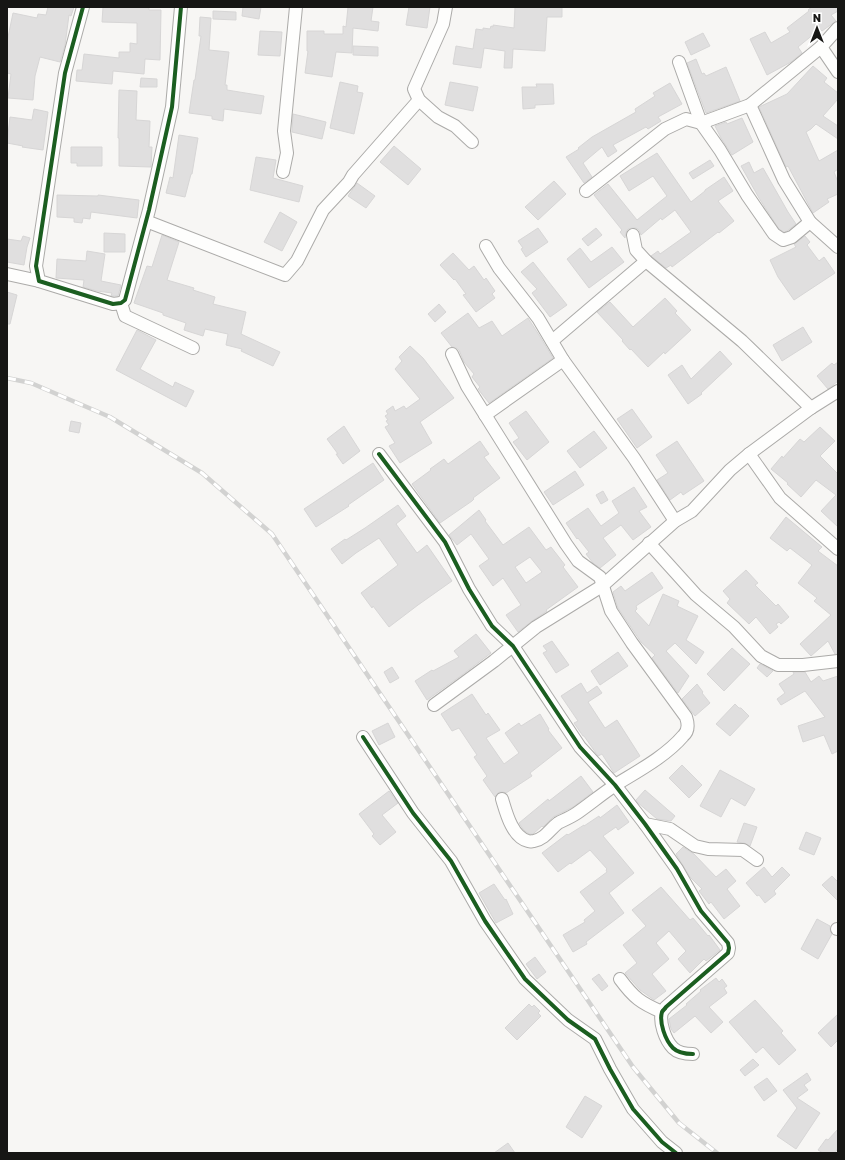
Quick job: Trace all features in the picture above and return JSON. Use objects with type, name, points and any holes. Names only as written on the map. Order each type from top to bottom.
[{"type":"street","points":[[39,281],[36,266],[65,72],[83,7]]},
{"type":"street","points":[[7,274],[39,281],[113,304],[121,304],[125,300],[146,221],[172,107],[181,7]]},
{"type":"street","points":[[283,172],[287,152],[284,131],[296,7]]},
{"type":"street","points":[[446,7],[442,24],[414,89],[419,100],[438,117],[455,126],[472,142]]},
{"type":"street","points":[[586,190],[665,128],[686,119],[701,123],[750,104],[821,47],[838,28]]},
{"type":"street","points":[[821,47],[838,72]]},
{"type":"street","points":[[679,62],[701,123],[774,234],[783,240],[792,237],[810,222]]},
{"type":"street","points":[[146,221],[285,275],[297,261],[323,210],[419,100]]},
{"type":"street","points":[[750,104],[784,180],[810,222],[838,247]]},
{"type":"street","points":[[633,235],[636,250],[646,261],[742,341],[811,408]]},
{"type":"street","points":[[486,246],[499,268],[538,318],[563,360],[634,458],[675,521]]},
{"type":"street","points":[[552,341],[646,261]]},
{"type":"street","points":[[121,304],[125,316],[193,348]]},
{"type":"street","points":[[452,354],[467,386],[485,416],[578,561],[600,577],[611,611],[632,643],[686,717],[688,724],[685,735],[672,747],[635,774],[615,785],[577,813],[556,825],[549,833],[540,839],[529,842],[520,837],[508,820],[502,799]]},
{"type":"street","points":[[485,416],[563,360]]},
{"type":"street","points":[[434,705],[494,662],[536,627],[602,586],[675,521],[692,511],[730,470],[749,454],[811,408],[838,391]]},
{"type":"street","points":[[379,454],[445,542],[469,589],[492,626],[514,646],[580,747],[615,785],[645,824],[677,869],[701,911],[728,943],[728,953],[662,1012],[664,1035],[673,1048],[683,1053],[693,1054]]},
{"type":"street","points":[[749,454],[780,498],[838,548]]},
{"type":"street","points":[[649,543],[696,595],[734,627],[761,656],[778,665],[803,665],[838,661]]},
{"type":"street","points":[[363,737],[413,813],[452,861],[485,921],[525,979],[568,1020],[595,1039],[633,1109],[662,1142],[676,1153]]},
{"type":"street","points":[[645,824],[670,829],[694,846],[743,850],[757,860]]},
{"type":"street","points":[[620,979],[629,992],[643,1004],[662,1012]]},
{"type":"building","points":[[48,7],[74,7],[71,16],[69,15],[65,45],[60,62],[40,57],[35,76],[33,100],[8,98],[11,74],[7,73],[7,42],[13,13],[37,18],[38,14],[46,15]]},
{"type":"building","points":[[103,7],[149,7],[149,10],[161,10],[160,60],[145,59],[144,74],[113,71],[112,84],[76,81],[77,70],[82,70],[84,54],[119,58],[119,52],[130,52],[130,43],[137,44],[137,23],[102,22]]},
{"type":"building","points":[[243,7],[261,7],[259,19],[242,16]]},
{"type":"building","points":[[348,7],[373,7],[371,21],[379,22],[378,31],[353,28],[352,53],[336,52],[332,77],[305,73],[308,51],[307,31],[324,31],[324,34],[343,34],[343,26],[346,27]]},
{"type":"building","points":[[409,7],[430,7],[427,28],[406,25]]},
{"type":"building","points":[[515,7],[562,7],[562,17],[547,17],[545,51],[513,49],[512,68],[504,68],[505,51],[484,48],[481,68],[453,64],[456,46],[473,49],[476,29],[490,29],[493,25],[514,28]]},
{"type":"building","points":[[812,7],[838,7],[838,11],[831,15],[836,21],[822,31],[820,29],[798,47],[802,53],[791,62],[767,75],[750,39],[765,32],[771,43],[790,32],[787,28]]},
{"type":"building","points":[[213,11],[236,12],[236,20],[213,19]]},
{"type":"building","points":[[200,17],[211,18],[209,50],[229,52],[225,85],[227,85],[227,90],[264,96],[261,114],[224,109],[223,121],[212,119],[212,116],[189,113],[201,36],[199,36]]},
{"type":"building","points":[[260,31],[282,32],[280,56],[258,55]]},
{"type":"building","points":[[703,33],[710,46],[691,55],[685,42]]},
{"type":"building","points":[[353,46],[378,47],[378,56],[353,55]]},
{"type":"building","points":[[696,59],[702,74],[704,73],[706,76],[726,67],[740,101],[706,113],[687,63]]},
{"type":"building","points":[[813,66],[827,78],[824,82],[838,93],[838,99],[823,116],[838,126],[838,139],[816,124],[806,132],[819,161],[838,150],[838,169],[834,172],[838,182],[838,194],[827,199],[829,202],[813,213],[788,166],[786,167],[759,107],[787,94]]},
{"type":"building","points":[[141,78],[157,79],[157,87],[140,87]]},
{"type":"building","points":[[340,82],[358,86],[357,92],[363,93],[354,134],[330,128]]},
{"type":"building","points":[[450,82],[478,87],[473,111],[445,105]]},
{"type":"building","points":[[670,83],[682,104],[658,117],[661,121],[648,129],[646,127],[613,145],[617,151],[608,157],[602,147],[583,163],[592,177],[584,183],[566,157],[579,149],[578,148],[592,137],[636,112],[635,109],[655,96],[653,93]]},
{"type":"building","points":[[536,84],[553,84],[554,104],[535,105],[535,108],[523,109],[522,87],[537,87]]},
{"type":"building","points":[[119,90],[137,91],[136,120],[150,121],[149,147],[152,147],[151,167],[119,166]]},
{"type":"building","points":[[34,109],[48,112],[43,150],[7,143],[10,117],[32,120]]},
{"type":"building","points":[[293,114],[326,122],[322,139],[292,132]]},
{"type":"building","points":[[742,118],[753,142],[732,155],[715,126],[726,122],[727,124]]},
{"type":"building","points":[[179,135],[198,138],[192,174],[185,197],[166,193],[170,177],[173,178]]},
{"type":"building","points":[[394,146],[421,169],[408,185],[380,162]]},
{"type":"building","points":[[71,147],[102,147],[102,166],[77,166],[77,163],[71,163]]},
{"type":"building","points":[[657,153],[691,202],[724,177],[733,191],[718,201],[734,221],[672,267],[671,265],[666,268],[651,256],[658,251],[660,254],[691,232],[675,210],[662,220],[661,218],[641,235],[639,230],[636,228],[628,229],[625,238],[620,232],[622,230],[594,195],[608,184],[637,220],[667,196],[653,176],[629,191],[620,176]]},
{"type":"building","points":[[256,157],[276,160],[273,178],[303,186],[299,202],[250,190]]},
{"type":"building","points":[[710,160],[714,166],[693,179],[689,173]]},
{"type":"building","points":[[749,162],[754,173],[763,168],[796,224],[787,231],[784,232],[779,229],[741,166]]},
{"type":"building","points":[[554,181],[566,194],[538,220],[525,207]]},
{"type":"building","points":[[357,183],[375,196],[366,208],[348,196]]},
{"type":"building","points":[[57,195],[98,195],[139,200],[137,218],[91,212],[90,219],[83,218],[82,223],[74,222],[74,218],[57,217]]},
{"type":"building","points":[[280,212],[297,222],[282,251],[264,242]]},
{"type":"building","points":[[538,228],[548,242],[526,257],[521,249],[523,248],[518,241]]},
{"type":"building","points":[[596,228],[602,235],[588,246],[582,239]]},
{"type":"building","points":[[104,233],[125,234],[125,252],[104,252]]},
{"type":"building","points":[[162,235],[179,242],[167,280],[194,288],[193,290],[215,297],[213,304],[246,312],[241,334],[280,352],[273,366],[241,351],[242,349],[226,345],[228,334],[205,329],[203,336],[184,330],[186,323],[134,303],[147,266],[152,267]]},
{"type":"building","points":[[23,236],[30,238],[24,265],[7,262],[7,239],[21,241]]},
{"type":"building","points":[[805,236],[810,242],[807,245],[819,261],[824,257],[835,273],[794,300],[778,277],[770,260],[796,247],[794,244]]},
{"type":"building","points":[[612,247],[624,262],[589,288],[567,259],[580,248],[591,262]]},
{"type":"building","points":[[87,251],[105,254],[101,281],[121,285],[118,296],[111,296],[112,293],[83,287],[84,280],[56,278],[57,259],[86,261]]},
{"type":"building","points":[[453,253],[469,270],[474,266],[484,280],[486,278],[495,291],[492,294],[495,298],[476,312],[463,295],[466,294],[455,279],[454,280],[440,265]]},
{"type":"building","points":[[533,262],[567,305],[550,317],[532,293],[537,289],[521,272]]},
{"type":"building","points":[[7,292],[17,295],[10,324],[7,324]]},
{"type":"building","points":[[665,298],[677,311],[675,313],[691,330],[665,354],[664,352],[648,367],[631,349],[630,350],[622,341],[623,340],[597,312],[610,302],[633,327]]},
{"type":"building","points":[[439,304],[446,312],[435,322],[428,314]]},
{"type":"building","points":[[468,313],[479,328],[492,321],[502,336],[528,318],[553,358],[489,403],[478,389],[480,387],[472,377],[474,374],[464,362],[459,350],[452,347],[441,333]]},
{"type":"building","points":[[803,327],[812,342],[782,361],[773,345]]},
{"type":"building","points":[[137,330],[156,340],[140,369],[173,387],[175,382],[194,391],[186,407],[116,370]]},
{"type":"building","points":[[410,346],[423,358],[454,398],[420,422],[432,443],[400,463],[389,446],[395,443],[385,427],[389,425],[385,416],[388,414],[386,411],[393,406],[395,411],[404,406],[406,409],[420,399],[395,369],[402,361],[399,357]]},
{"type":"building","points":[[720,351],[732,364],[701,393],[702,394],[688,404],[668,375],[682,365],[691,379]]},
{"type":"building","points":[[838,362],[838,381],[828,389],[817,376],[832,363],[834,365]]},
{"type":"building","points":[[632,409],[652,437],[637,448],[617,419]]},
{"type":"building","points":[[526,411],[549,442],[527,460],[513,442],[519,438],[509,423]]},
{"type":"building","points":[[71,421],[81,423],[79,433],[69,431]]},
{"type":"building","points":[[344,426],[360,451],[343,464],[327,439]]},
{"type":"building","points":[[820,427],[835,441],[820,456],[838,474],[838,527],[821,511],[836,495],[816,480],[801,497],[787,484],[788,483],[771,469],[800,439],[804,442]]},
{"type":"building","points":[[594,431],[607,448],[580,468],[567,451]]},
{"type":"building","points":[[480,441],[489,454],[484,457],[500,478],[473,498],[474,499],[472,501],[440,523],[412,484],[444,459],[448,464]]},
{"type":"building","points":[[677,441],[704,481],[683,495],[681,492],[670,500],[657,480],[668,473],[656,455]]},
{"type":"building","points":[[373,463],[384,480],[348,505],[349,506],[316,527],[304,509]]},
{"type":"building","points":[[575,471],[584,485],[553,505],[544,492]]},
{"type":"building","points":[[634,487],[647,507],[639,511],[651,527],[633,540],[621,525],[603,538],[616,555],[600,568],[593,563],[586,554],[589,552],[578,538],[577,539],[566,523],[588,508],[601,526],[619,513],[612,501]]},
{"type":"building","points":[[603,491],[608,500],[601,504],[596,495]]},
{"type":"building","points":[[398,505],[406,516],[396,524],[417,553],[427,545],[452,581],[389,627],[361,593],[398,565],[379,538],[342,564],[331,549]]},
{"type":"building","points":[[479,510],[486,520],[485,521],[503,545],[529,527],[546,550],[551,547],[565,565],[563,567],[578,587],[518,632],[506,615],[521,605],[503,578],[493,586],[479,566],[489,559],[471,534],[457,545],[449,535]],"holes":[[[530,557],[542,572],[526,583],[515,567]]]},
{"type":"building","points":[[786,517],[822,547],[818,551],[838,566],[838,654],[835,654],[828,641],[811,656],[800,644],[831,615],[814,601],[817,598],[798,583],[812,565],[790,548],[787,551],[770,538]]},
{"type":"building","points":[[746,570],[758,583],[755,585],[776,606],[778,604],[789,617],[781,624],[779,622],[776,624],[778,627],[770,634],[756,617],[749,624],[727,603],[730,599],[723,591]]},
{"type":"building","points":[[652,572],[663,588],[636,606],[637,609],[635,611],[649,626],[663,594],[679,601],[677,606],[698,616],[686,640],[704,652],[696,664],[675,643],[666,651],[689,676],[678,693],[652,658],[655,655],[641,642],[618,608],[613,592],[621,586],[625,591]]},
{"type":"building","points":[[476,634],[491,653],[427,700],[415,681],[432,670],[433,671],[459,657],[454,651]]},
{"type":"building","points":[[552,641],[569,665],[556,673],[543,653],[547,651],[543,646]]},
{"type":"building","points":[[732,648],[750,664],[724,691],[707,674]]},
{"type":"building","points":[[618,652],[628,666],[600,685],[591,671]]},
{"type":"building","points":[[760,664],[773,671],[767,677],[757,668]]},
{"type":"building","points":[[392,667],[399,678],[390,683],[384,672]]},
{"type":"building","points":[[793,672],[805,672],[811,682],[819,676],[823,681],[838,676],[838,751],[832,754],[824,735],[803,742],[798,726],[825,717],[805,691],[781,705],[777,699],[785,693],[779,684],[794,674]]},
{"type":"building","points":[[581,683],[587,693],[597,686],[602,693],[588,702],[605,728],[617,720],[640,756],[614,773],[602,754],[598,756],[574,723],[578,721],[561,696]]},
{"type":"building","points":[[697,684],[710,703],[695,716],[682,699]]},
{"type":"building","points":[[472,694],[486,715],[488,713],[500,730],[486,738],[504,764],[519,753],[505,733],[519,723],[521,726],[540,714],[549,729],[548,730],[562,748],[530,773],[532,776],[506,793],[499,792],[495,797],[483,780],[487,776],[474,757],[477,755],[459,728],[452,731],[441,714]]},
{"type":"building","points":[[735,704],[749,716],[730,736],[716,724]]},
{"type":"building","points":[[388,723],[395,737],[379,745],[372,731]]},
{"type":"building","points":[[682,765],[702,785],[689,798],[669,778]]},
{"type":"building","points":[[720,770],[755,789],[745,806],[731,798],[721,817],[700,806]]},
{"type":"building","points":[[581,776],[593,792],[573,807],[553,817],[533,834],[526,832],[523,829],[519,823],[548,799],[549,801]]},
{"type":"building","points":[[645,790],[675,816],[671,821],[657,819],[637,802],[636,800]]},
{"type":"building","points":[[389,791],[398,803],[382,815],[396,832],[380,845],[372,836],[374,834],[359,814]]},
{"type":"building","points":[[617,805],[629,822],[618,830],[616,827],[603,836],[634,873],[609,893],[624,913],[586,942],[587,944],[573,952],[563,935],[585,922],[584,920],[595,911],[580,892],[607,872],[607,869],[590,850],[558,872],[542,853],[567,834],[568,835],[584,826],[599,816],[600,818]]},
{"type":"building","points":[[744,823],[757,827],[750,846],[737,842]]},
{"type":"building","points":[[806,832],[821,838],[814,855],[799,849]]},
{"type":"building","points":[[683,847],[694,854],[716,877],[726,869],[736,881],[727,889],[740,906],[724,919],[711,902],[709,904],[699,891],[702,889],[690,877],[676,854]]},
{"type":"building","points":[[764,867],[772,877],[782,867],[790,875],[774,891],[776,894],[765,903],[746,883]]},
{"type":"building","points":[[832,876],[838,882],[838,901],[822,885]]},
{"type":"building","points":[[494,884],[505,900],[506,899],[513,914],[496,923],[479,893]]},
{"type":"building","points":[[661,887],[690,920],[693,918],[708,936],[709,935],[720,950],[706,961],[704,959],[690,973],[678,959],[686,951],[669,931],[656,943],[669,959],[652,974],[666,991],[654,1000],[640,990],[625,973],[637,963],[623,945],[646,926],[632,910]]},
{"type":"building","points":[[817,919],[830,926],[832,934],[818,959],[801,949]]},
{"type":"building","points":[[535,957],[546,972],[537,979],[526,964]]},
{"type":"building","points":[[599,974],[608,986],[602,991],[592,979]]},
{"type":"building","points":[[716,978],[719,982],[722,979],[727,986],[724,988],[727,993],[709,1007],[723,1022],[711,1033],[695,1016],[674,1033],[671,1029],[669,1019],[687,1005],[686,1004],[701,991],[700,990]]},
{"type":"building","points":[[755,1000],[783,1031],[781,1033],[796,1050],[779,1065],[763,1047],[756,1053],[729,1022]]},
{"type":"building","points":[[529,1004],[532,1007],[534,1005],[540,1011],[538,1013],[541,1016],[517,1040],[505,1028]]},
{"type":"building","points":[[838,1014],[838,1040],[831,1047],[818,1033]]},
{"type":"building","points":[[753,1059],[759,1065],[745,1076],[740,1070]]},
{"type":"building","points":[[807,1073],[811,1080],[804,1085],[808,1090],[797,1098],[820,1113],[796,1149],[777,1136],[797,1108],[783,1090]]},
{"type":"building","points":[[767,1078],[777,1091],[764,1101],[754,1087]]},
{"type":"building","points":[[585,1096],[602,1106],[582,1138],[566,1127]]},
{"type":"building","points":[[838,1129],[838,1148],[835,1153],[823,1153],[818,1150],[826,1139],[828,1140]]},
{"type":"building","points":[[508,1143],[515,1153],[494,1153]]},
{"type":"railway","points":[[7,378],[31,383],[110,417],[202,473],[272,534],[633,1067],[679,1123],[717,1153]]},
{"type":"cycle path","points":[[83,7],[65,73],[36,266],[39,281],[113,304],[121,303],[125,300],[149,210],[172,107],[181,7]]},
{"type":"cycle path","points":[[379,454],[445,542],[469,589],[492,626],[513,646],[580,747],[615,785],[645,824],[677,869],[701,911],[728,943],[728,953],[662,1012],[662,1026],[670,1045],[675,1050],[680,1052],[693,1054]]},
{"type":"cycle path","points":[[363,737],[413,813],[451,861],[485,921],[525,979],[568,1020],[595,1039],[633,1109],[662,1142],[676,1153]]}]
